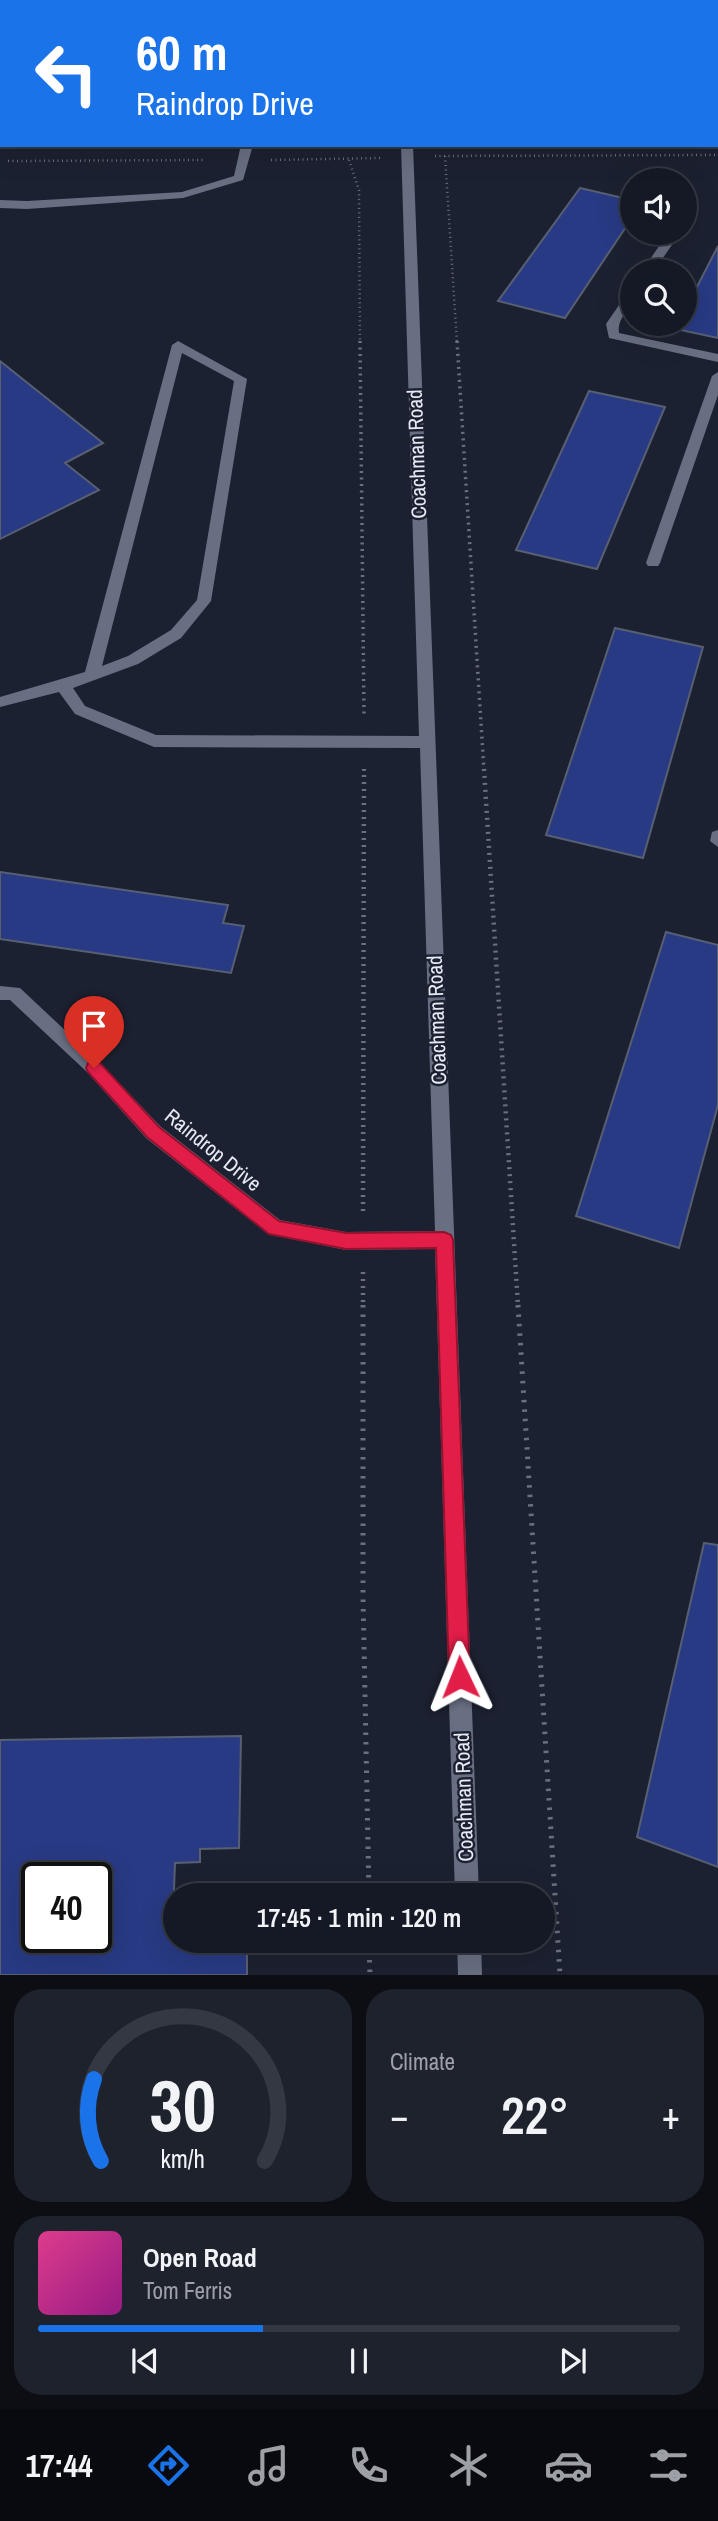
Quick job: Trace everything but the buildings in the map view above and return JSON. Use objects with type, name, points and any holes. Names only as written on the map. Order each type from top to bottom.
[{"type":"street","points":[[0,204],[27,205],[183,195],[239,178],[246,147]]},
{"type":"street","name":"Coachman Road","points":[[407,151],[467,1883]]},
{"type":"street","points":[[620,312],[612,324],[613,335],[718,358]]},
{"type":"street","points":[[0,702],[63,686],[133,660],[176,634],[204,601],[241,379],[177,345],[92,675]]},
{"type":"street","points":[[653,563],[718,376]]},
{"type":"street","points":[[63,686],[80,710],[154,741],[427,742]]},
{"type":"street","points":[[718,836],[718,841]]},
{"type":"street","name":"Raindrop Drive","points":[[0,993],[14,993],[94,1068],[153,1132],[275,1228],[346,1241],[444,1240]]},
{"type":"street","points":[[469,1953],[470,1975]]},
{"type":"path","points":[[0,161],[349,160],[407,151],[445,156],[718,155]]},
{"type":"path","points":[[445,156],[560,1975]]},
{"type":"path","points":[[349,160],[359,190],[364,742],[363,1581],[369,1883]]},
{"type":"path","points":[[369,1953],[370,1975]]},
{"type":"route","points":[[94,1068],[153,1132],[275,1228],[346,1241],[444,1240],[460,1677]]}]
